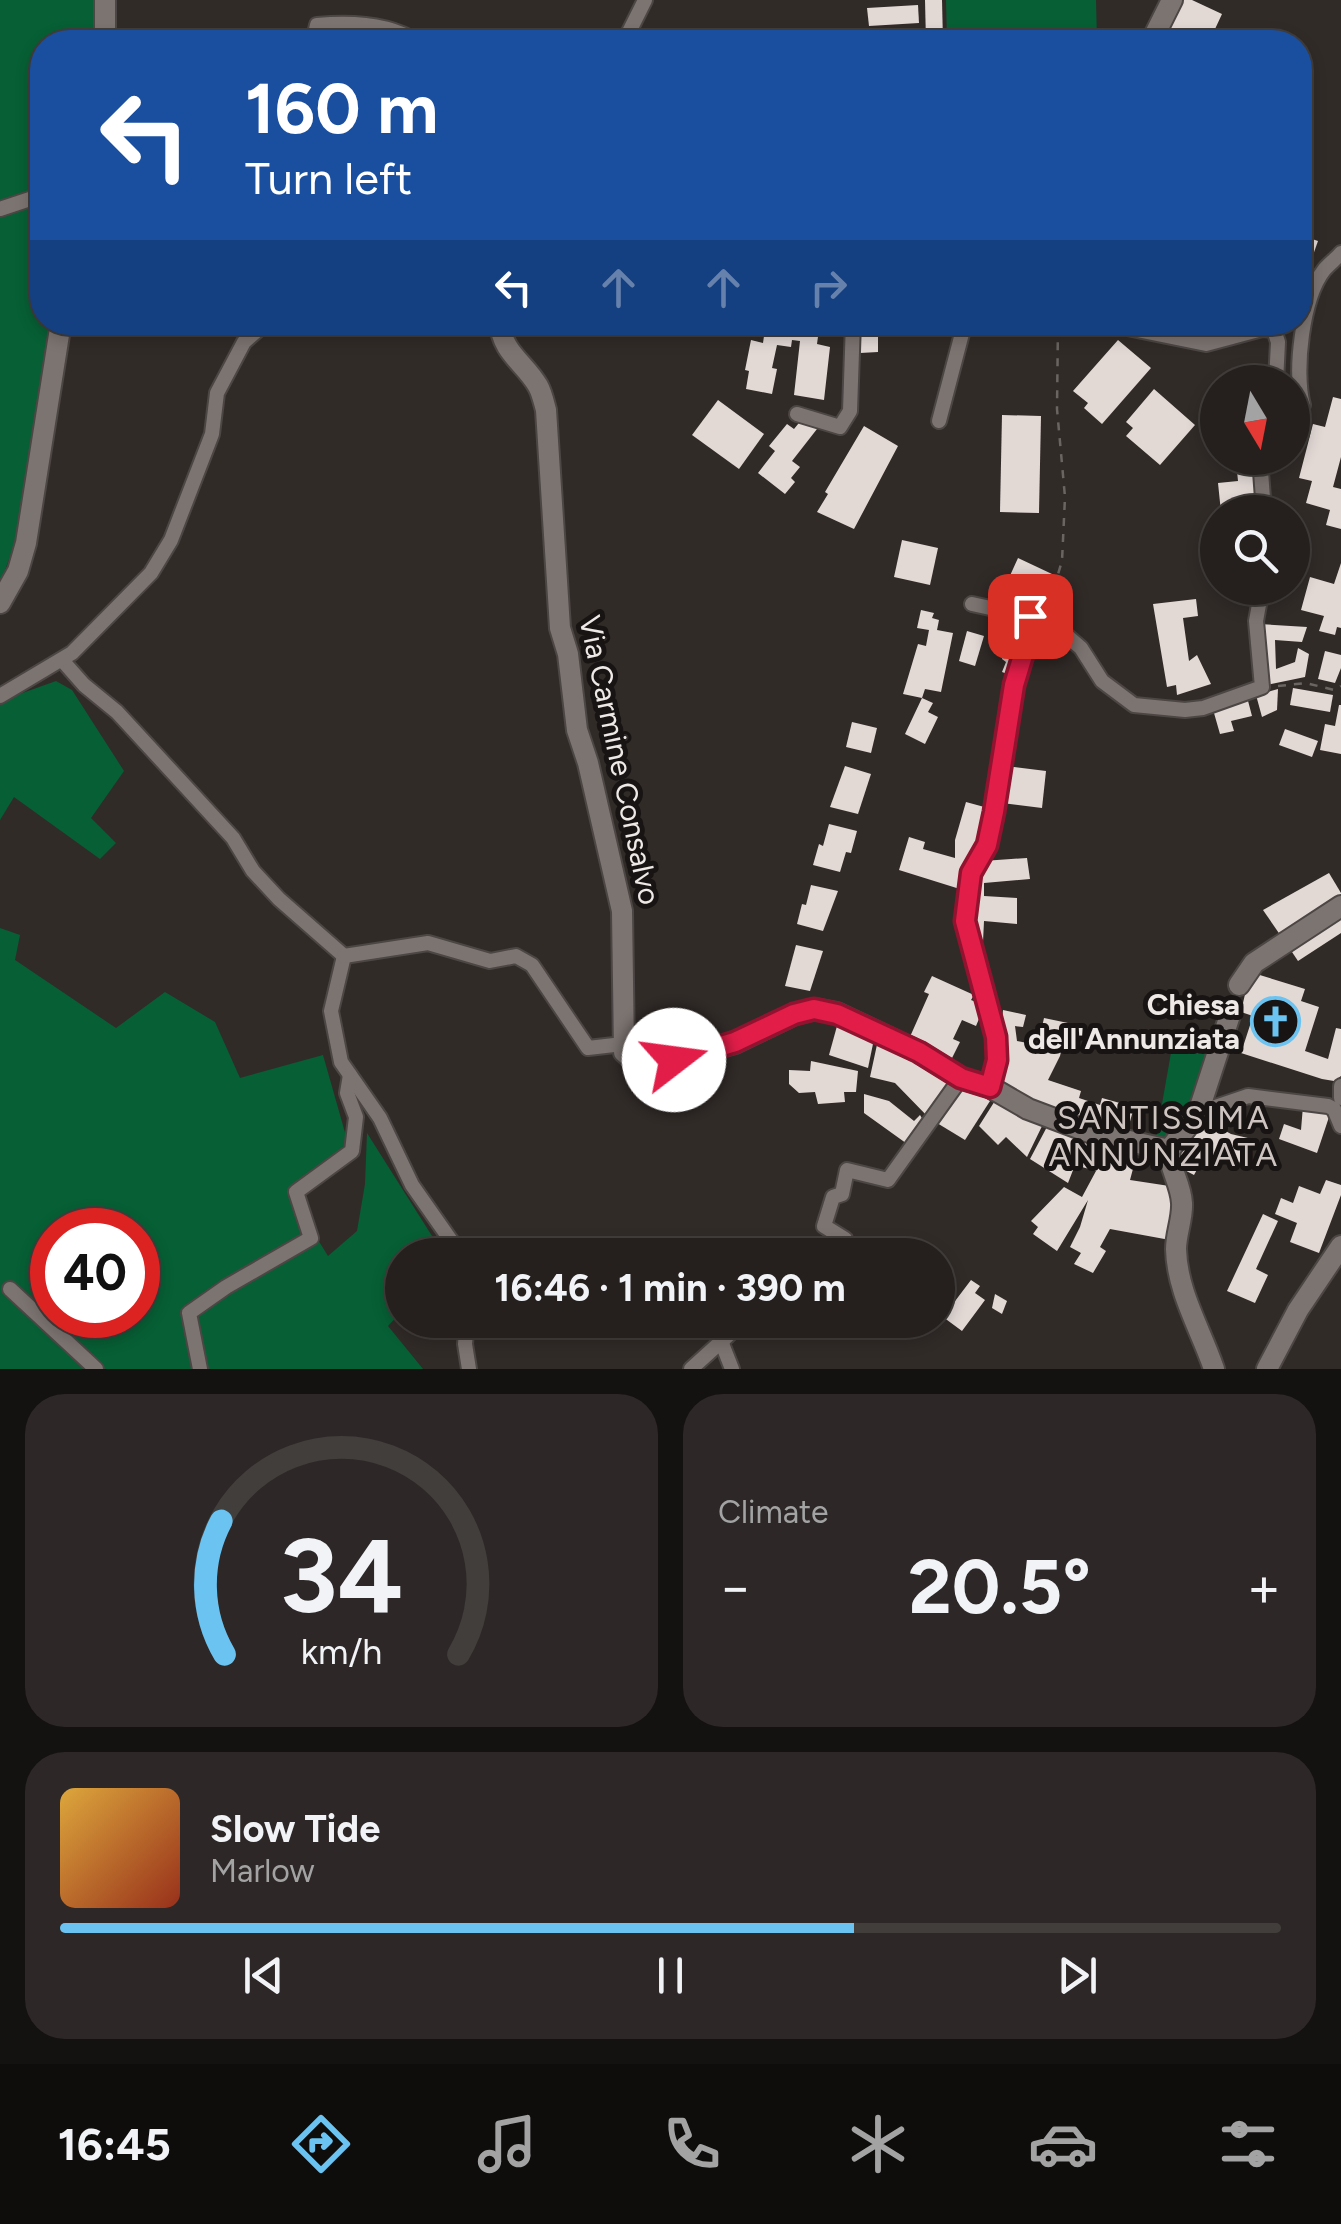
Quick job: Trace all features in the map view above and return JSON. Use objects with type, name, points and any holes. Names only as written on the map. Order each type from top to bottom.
[{"type":"street","points":[[104,30],[105,0]]},
{"type":"street","points":[[630,30],[645,0]]},
{"type":"street","points":[[1158,30],[1172,0]]},
{"type":"street","points":[[316,30],[317,25],[351,22],[387,30]]},
{"type":"street","points":[[0,209],[30,199]]},
{"type":"street","points":[[1312,294],[1322,272],[1341,253]]},
{"type":"street","points":[[0,603],[18,571],[26,543],[59,335]]},
{"type":"street","points":[[0,696],[62,660],[151,572],[171,540],[212,434],[217,393],[244,342],[252,335]]},
{"type":"street","name":"Via Carmine Consalvo","points":[[500,335],[538,384],[546,410],[560,628],[568,654],[577,730],[588,763],[625,935],[623,1044]]},
{"type":"street","points":[[798,414],[840,427],[850,410],[853,335]]},
{"type":"street","points":[[939,421],[962,335]]},
{"type":"street","points":[[1162,335],[1206,344],[1242,335]]},
{"type":"street","points":[[1276,335],[1277,365]]},
{"type":"street","points":[[1300,365],[1305,335]]},
{"type":"street","points":[[972,604],[1037,618],[1064,631],[1081,648],[1102,681],[1134,705],[1185,710],[1262,687],[1256,621],[1259,605]]},
{"type":"street","points":[[990,1087],[997,1060],[996,1037],[965,921],[971,873],[987,845],[1037,618]]},
{"type":"street","points":[[62,660],[84,685],[118,712],[233,838],[253,871],[279,899],[344,956]]},
{"type":"street","points":[[1239,985],[1254,963],[1341,906]]},
{"type":"street","points":[[344,956],[428,942],[490,961],[516,956],[540,975],[588,1048],[623,1044],[624,1052],[634,1061],[650,1064],[735,1042],[794,1014],[814,1009],[837,1014],[1028,1109],[1089,1132],[1169,1150]]},
{"type":"street","points":[[344,956],[331,1011],[341,1062],[380,1118],[412,1186],[450,1238]]},
{"type":"street","points":[[1214,1369],[1179,1274],[1176,1249],[1182,1205],[1169,1150],[1198,1113],[1231,1012]]},
{"type":"street","points":[[200,1369],[189,1313],[310,1238],[296,1192],[352,1150],[356,1117],[347,1093],[350,1075]]},
{"type":"street","points":[[843,1238],[824,1226],[833,1197],[842,1194],[847,1170],[888,1180],[961,1078]]},
{"type":"street","points":[[1341,1086],[1341,1098]]},
{"type":"street","points":[[1198,1113],[1248,1096],[1287,1099],[1328,1106],[1341,1126]]},
{"type":"street","points":[[1267,1369],[1298,1310],[1341,1246]]},
{"type":"street","points":[[10,1289],[96,1369]]},
{"type":"street","points":[[466,1338],[468,1369]]},
{"type":"street","points":[[691,1369],[724,1338]]},
{"type":"street","points":[[721,1341],[732,1369]]},
{"type":"path","points":[[1037,618],[1062,560],[1065,497],[1057,409],[1058,335]]},
{"type":"path","points":[[1262,687],[1306,683],[1334,690],[1341,686]]},
{"type":"green space","points":[[0,0],[93,0],[93,30],[30,30],[30,335],[49,335],[16,540],[0,584]]},
{"type":"green space","points":[[946,0],[1096,0],[1097,30],[947,30]]},
{"type":"green space","points":[[56,681],[72,690],[124,771],[91,818],[116,843],[100,859],[14,797],[0,820],[0,701]]},
{"type":"green space","points":[[0,928],[20,935],[15,960],[116,1028],[165,992],[215,1022],[240,1078],[323,1055],[348,1143],[287,1190],[328,1256],[357,1231],[365,1184],[367,1133],[433,1238],[385,1238],[385,1338],[398,1338],[423,1369],[0,1369]]},
{"type":"green space","points":[[1175,1030],[1217,1035],[1194,1100],[1166,1142],[1156,1138]]},
{"type":"building","points":[[925,0],[942,0],[943,30],[926,30]]},
{"type":"building","points":[[1176,0],[1192,0],[1222,14],[1215,30],[1162,30]]},
{"type":"building","points":[[918,5],[919,23],[869,26],[867,8]]},
{"type":"building","points":[[764,335],[818,335],[817,344],[830,347],[824,400],[794,395],[800,341],[792,340],[791,347],[777,345],[772,394],[746,389],[751,340],[763,343]]},
{"type":"building","points":[[860,335],[878,335],[878,352],[860,353]]},
{"type":"building","points":[[1118,340],[1151,368],[1102,424],[1084,408],[1088,403],[1073,391]]},
{"type":"building","points":[[1154,389],[1195,425],[1160,465],[1126,436],[1133,428],[1126,422]]},
{"type":"building","points":[[1333,397],[1341,399],[1341,457],[1333,487],[1341,489],[1341,529],[1326,525],[1330,510],[1310,504],[1312,481],[1299,478],[1310,475],[1313,424],[1325,427]]},
{"type":"building","points":[[718,400],[764,434],[739,469],[692,435]]},
{"type":"building","points":[[1002,415],[1041,416],[1039,513],[1000,512]]},
{"type":"building","points":[[803,418],[817,429],[792,461],[800,467],[785,494],[758,473],[775,451],[769,446],[787,424],[794,429]]},
{"type":"building","points":[[864,426],[898,446],[854,529],[817,512]]},
{"type":"building","points":[[1237,475],[1258,475],[1260,495],[1219,495],[1218,483],[1238,481]]},
{"type":"building","points":[[902,540],[938,548],[930,585],[894,577]]},
{"type":"building","points":[[1018,558],[1052,574],[1045,589],[1029,582],[1026,587],[1044,595],[1038,606],[1003,591]]},
{"type":"building","points":[[1341,563],[1341,628],[1337,627],[1335,635],[1319,631],[1324,616],[1301,610],[1302,605],[1310,605],[1310,577],[1334,584]]},
{"type":"building","points":[[1196,599],[1198,616],[1183,618],[1189,661],[1197,655],[1211,684],[1177,695],[1176,685],[1167,687],[1153,604]]},
{"type":"building","points":[[921,610],[934,613],[932,618],[939,620],[937,630],[953,633],[941,692],[925,689],[922,698],[903,694],[918,644],[926,646],[929,630],[917,628]]},
{"type":"building","points":[[999,615],[1019,620],[1020,654],[1013,676],[1002,672],[1006,662],[1002,659],[1004,648],[994,646]]},
{"type":"building","points":[[1259,624],[1307,627],[1302,642],[1275,640],[1276,669],[1295,662],[1298,648],[1309,654],[1305,677],[1267,685]]},
{"type":"building","points":[[967,631],[984,636],[975,666],[959,661]]},
{"type":"building","points":[[1325,651],[1341,655],[1335,683],[1318,679]]},
{"type":"building","points":[[1293,688],[1333,695],[1330,712],[1290,705]]},
{"type":"building","points":[[1278,689],[1277,710],[1262,717],[1256,695]]},
{"type":"building","points":[[1247,697],[1252,716],[1231,721],[1234,731],[1220,734],[1212,706]]},
{"type":"building","points":[[922,698],[933,703],[928,712],[938,717],[925,744],[905,734]]},
{"type":"building","points":[[1339,705],[1341,754],[1320,750],[1325,724],[1335,726]]},
{"type":"building","points":[[852,722],[877,728],[871,753],[846,747]]},
{"type":"building","points":[[1285,729],[1318,741],[1312,757],[1279,745]]},
{"type":"building","points":[[845,766],[871,774],[858,814],[830,807]]},
{"type":"building","points":[[1006,766],[1046,771],[1042,808],[1002,803]]},
{"type":"building","points":[[966,802],[988,808],[963,890],[899,870],[909,837],[925,842],[923,849],[955,858],[955,840]]},
{"type":"building","points":[[829,824],[857,831],[840,872],[813,865]]},
{"type":"building","points":[[1027,858],[1030,879],[984,883],[984,896],[1017,898],[1017,924],[984,921],[983,942],[973,941],[969,931],[974,884],[983,861]]},
{"type":"building","points":[[1329,873],[1341,899],[1283,939],[1263,910]]},
{"type":"building","points":[[811,885],[838,891],[823,931],[797,924]]},
{"type":"building","points":[[1341,912],[1341,933],[1298,961],[1292,952]]},
{"type":"building","points":[[796,945],[823,951],[810,991],[785,986]]},
{"type":"building","points":[[1250,972],[1305,989],[1301,1001],[1319,1007],[1305,1051],[1328,1059],[1336,1028],[1341,1029],[1341,1076],[1334,1081],[1322,1079],[1241,1053],[1253,1016],[1241,1012]]},
{"type":"building","points":[[932,976],[974,995],[971,1000],[981,1004],[976,1026],[962,1020],[953,1039],[960,1042],[952,1058],[909,1039],[929,994],[924,992]]},
{"type":"building","points":[[1003,1010],[1026,1015],[1023,1027],[1015,1026],[1017,1041],[1038,1045],[1044,1018],[1068,1023],[1060,1056],[1048,1080],[1081,1091],[1079,1098],[1100,1105],[1102,1098],[1134,1107],[1126,1136],[999,1090],[1005,1061],[1000,1057],[995,1023],[1002,1020]]},
{"type":"building","points":[[837,1026],[874,1039],[868,1068],[829,1055]]},
{"type":"building","points":[[878,1040],[954,1083],[930,1119],[895,1083],[870,1077]]},
{"type":"building","points":[[811,1061],[858,1071],[856,1092],[844,1092],[845,1102],[818,1104],[815,1092],[799,1093],[789,1084],[789,1070],[810,1071]]},
{"type":"building","points":[[961,1084],[990,1101],[965,1140],[937,1123]]},
{"type":"building","points":[[864,1094],[889,1101],[914,1121],[920,1115],[926,1125],[910,1146],[864,1113]]},
{"type":"building","points":[[998,1096],[1044,1122],[1027,1157],[1006,1137],[998,1145],[979,1126]]},
{"type":"building","points":[[1303,1106],[1331,1111],[1317,1153],[1279,1139],[1284,1124],[1301,1130]]},
{"type":"building","points":[[1209,1122],[1231,1134],[1252,1139],[1239,1163],[1206,1153],[1194,1175],[1173,1164],[1185,1139]]},
{"type":"building","points":[[1049,1123],[1138,1150],[1130,1180],[1176,1187],[1170,1240],[1110,1229],[1100,1247],[1106,1251],[1093,1273],[1074,1264],[1081,1253],[1070,1247],[1088,1200],[1057,1251],[1033,1234],[1038,1227],[1031,1221],[1064,1187],[1082,1197],[1096,1171],[1075,1165],[1068,1183],[1030,1159]]},
{"type":"building","points":[[1326,1180],[1341,1185],[1341,1195],[1319,1253],[1290,1242],[1297,1223],[1275,1214],[1281,1198],[1293,1203],[1299,1186],[1320,1194]]},
{"type":"building","points":[[1263,1214],[1278,1221],[1256,1269],[1268,1275],[1255,1303],[1227,1291]]},
{"type":"building","points":[[971,1280],[980,1286],[975,1293],[985,1300],[962,1331],[955,1326],[955,1301]]},
{"type":"building","points":[[995,1294],[1007,1301],[1002,1314],[992,1308]]},
{"type":"place","name":"Chiesa dell'Annunziata","points":[[1275,1021]]},
{"type":"district","name":"SANTISSIMA ANNUNZIATA","points":[[1164,1136]]},
{"type":"route","points":[[674,1060],[735,1042],[794,1014],[814,1009],[837,1014],[919,1052],[961,1078],[990,1087],[997,1060],[996,1037],[965,921],[971,873],[987,845],[1030,616]]}]
